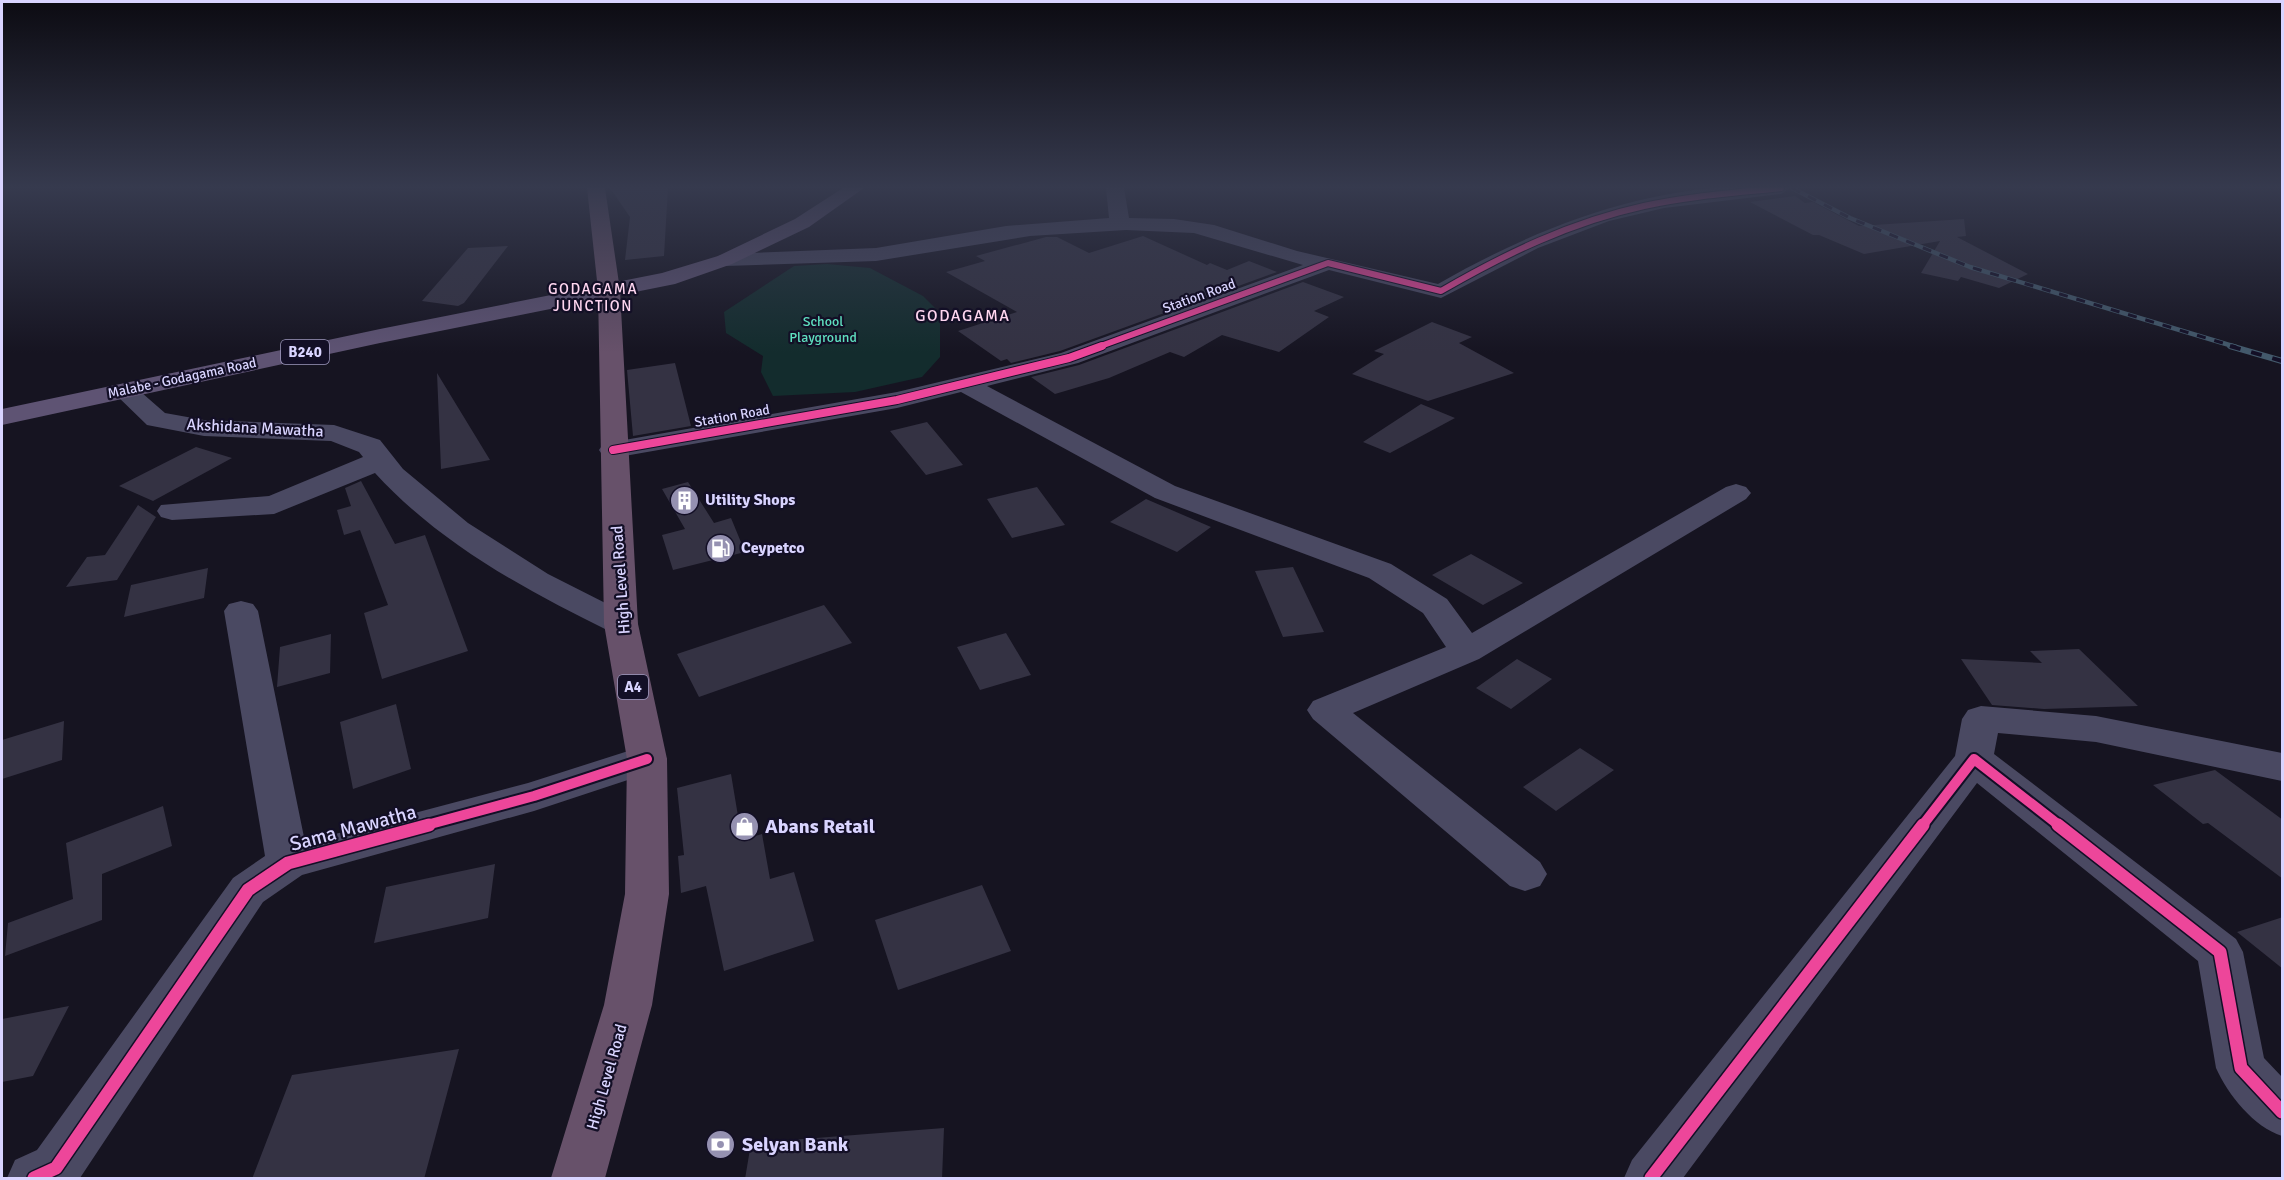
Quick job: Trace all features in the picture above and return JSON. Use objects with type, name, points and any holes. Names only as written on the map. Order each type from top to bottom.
[{"type":"highway","name":"High Level Road","points":[[578,1179],[628,1005],[647,894],[646,759],[621,624],[609,290],[603,243]]},
{"type":"main road","name":"B240","points":[[609,290],[667,279],[725,260],[760,243]]},
{"type":"main road","name":"Malabe - Godagama Road","points":[[2,417],[609,290]]},
{"type":"street","points":[[725,260],[822,260],[901,251],[945,243]]},
{"type":"street","points":[[1257,243],[1310,261],[1328,263],[1441,291],[1497,259],[1534,243]]},
{"type":"street","name":"Station Road","points":[[614,450],[886,402],[1070,358],[1328,263]]},
{"type":"street","points":[[965,384],[1166,492],[1380,571],[1435,606],[1467,651]]},
{"type":"street","name":"Akshidana Mawatha","points":[[125,390],[156,419],[204,428],[334,432],[370,446],[378,461],[443,521],[552,591],[621,624]]},
{"type":"street","points":[[172,511],[274,505],[378,461]]},
{"type":"street","points":[[1525,874],[1326,710],[1467,651],[1736,493]]},
{"type":"street","points":[[241,611],[288,863]]},
{"type":"street","points":[[1651,1179],[1974,759],[1981,719],[2096,729],[2283,767]]},
{"type":"street","name":"Sama Mawatha","points":[[34,1179],[56,1168],[248,890],[288,863],[534,796],[646,759]]},
{"type":"street","points":[[1974,759],[2220,952],[2241,1068],[2283,1112]]},
{"type":"green space","name":"School Playground","points":[[827,264],[870,268],[923,296],[940,313],[940,357],[922,377],[855,392],[773,396],[761,372],[763,356],[726,333],[724,312],[794,266]]},
{"type":"building","points":[[627,243],[665,243],[664,256],[625,260]]},
{"type":"building","points":[[1024,243],[1069,243],[1089,253],[1121,243],[1159,243],[1207,265],[1210,263],[1227,270],[1249,261],[1277,272],[1060,351],[1011,363],[1007,359],[1001,361],[958,331],[1017,312],[946,272],[985,261],[976,256]]},
{"type":"building","points":[[1838,243],[1928,243],[1864,254]]},
{"type":"building","points":[[1939,243],[1969,243],[2028,274],[1999,288],[1961,277],[1958,281],[1921,273]]},
{"type":"building","points":[[508,246],[464,303],[458,306],[422,301],[468,248]]},
{"type":"building","points":[[1303,282],[1344,297],[1314,311],[1329,317],[1279,352],[1222,335],[1184,357],[1170,352],[1109,378],[1055,394],[1031,377],[1079,365]]},
{"type":"building","points":[[1432,322],[1472,337],[1459,343],[1514,373],[1428,401],[1352,374],[1384,354],[1374,351]]},
{"type":"building","points":[[675,363],[691,426],[633,436],[627,370]]},
{"type":"building","points":[[437,373],[490,460],[441,469]]},
{"type":"building","points":[[1421,404],[1455,418],[1390,453],[1363,442]]},
{"type":"building","points":[[927,422],[963,465],[926,475],[890,431]]},
{"type":"building","points":[[196,447],[232,458],[153,501],[119,486]]},
{"type":"building","points":[[361,481],[395,544],[425,535],[468,651],[382,679],[364,613],[388,605],[360,530],[344,535],[337,510],[351,506],[345,488]]},
{"type":"building","points":[[688,482],[714,523],[731,518],[745,552],[673,570],[662,535],[685,529],[662,489]]},
{"type":"building","points":[[1037,487],[1065,525],[1012,538],[987,499]]},
{"type":"building","points":[[1146,499],[1211,527],[1177,552],[1110,522]]},
{"type":"building","points":[[138,505],[156,517],[117,580],[66,587],[87,557],[105,555]]},
{"type":"building","points":[[1471,554],[1523,583],[1483,605],[1432,575]]},
{"type":"building","points":[[1293,567],[1324,632],[1283,637],[1255,571]]},
{"type":"building","points":[[208,568],[204,598],[124,617],[131,585]]},
{"type":"building","points":[[824,605],[852,643],[699,697],[677,654]]},
{"type":"building","points":[[1006,633],[1031,675],[980,690],[957,647]]},
{"type":"building","points":[[331,634],[330,673],[277,687],[280,647]]},
{"type":"building","points":[[2079,649],[2138,706],[2044,709],[1992,705],[1961,659],[2042,663],[2030,651]]},
{"type":"building","points":[[1517,659],[1552,679],[1511,709],[1476,688]]},
{"type":"building","points":[[396,704],[411,769],[353,789],[340,722]]},
{"type":"building","points":[[64,721],[62,760],[2,779],[2,740]]},
{"type":"building","points":[[1580,748],[1614,770],[1556,811],[1523,787]]},
{"type":"building","points":[[2215,770],[2283,820],[2283,879],[2208,823],[2203,824],[2153,785]]},
{"type":"building","points":[[731,774],[742,840],[762,834],[770,879],[794,872],[814,941],[724,971],[706,886],[681,893],[678,856],[684,855],[677,788]]},
{"type":"building","points":[[163,806],[172,846],[102,874],[102,920],[5,956],[8,923],[73,899],[66,843]]},
{"type":"building","points":[[495,864],[488,918],[374,943],[386,887]]},
{"type":"building","points":[[982,885],[1011,951],[898,990],[875,920]]},
{"type":"building","points":[[2283,917],[2283,969],[2237,932]]},
{"type":"building","points":[[69,1006],[33,1076],[2,1082],[2,1019]]},
{"type":"building","points":[[459,1049],[424,1179],[252,1179],[292,1075]]},
{"type":"building","points":[[944,1128],[942,1179],[745,1179],[751,1143]]},
{"type":"railway","points":[[1911,243],[1970,267],[2236,347]]},
{"type":"railway","points":[[2230,346],[2282,361]]},
{"type":"cycle path","points":[[613,450],[897,400],[1069,358],[1328,263],[1441,291],[1532,243]]},
{"type":"cycle path","points":[[34,1178],[56,1168],[248,890],[288,863],[534,796],[647,759]]},
{"type":"cycle path","points":[[1651,1178],[1974,759],[2220,952],[2241,1068],[2282,1112]]},
{"type":"place","name":"Utility Shops","points":[[684,500]]},
{"type":"place","name":"Ceypetco","points":[[720,548]]},
{"type":"place","name":"Abans Retail","points":[[744,826]]},
{"type":"place","name":"Selyan Bank","points":[[721,1144]]},
{"type":"district","name":"GODAGAMA JUNCTION","points":[[593,298]]},
{"type":"district","name":"GODAGAMA","points":[[963,316]]}]
